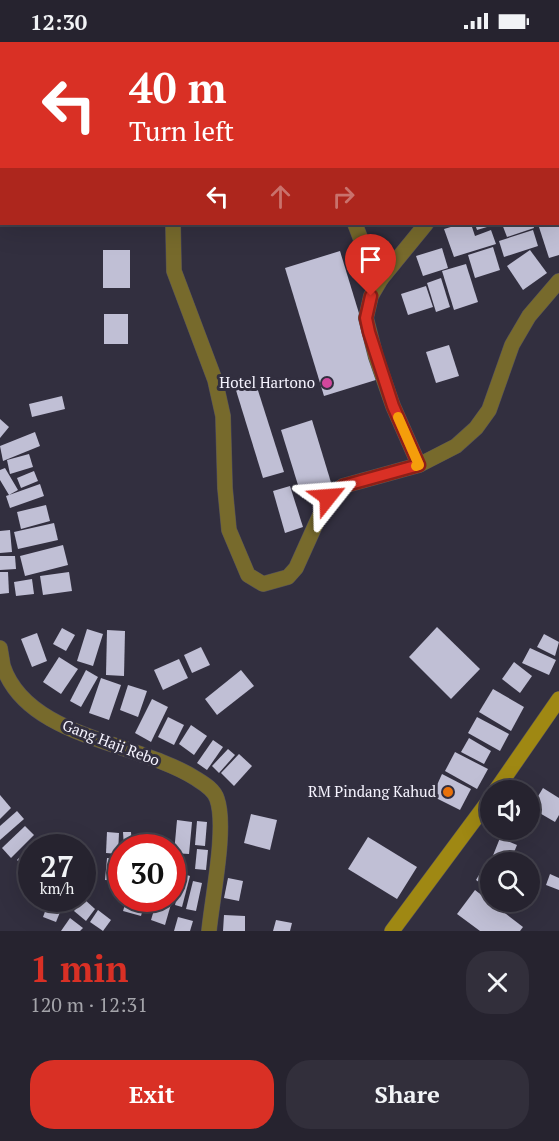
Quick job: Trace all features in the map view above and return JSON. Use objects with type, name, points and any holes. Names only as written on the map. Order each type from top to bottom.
[{"type":"main road","points":[[503,780],[559,699]]},
{"type":"main road","points":[[392,931],[480,812]]},
{"type":"street","points":[[173,225],[174,271],[215,381],[223,416],[229,530],[248,575],[263,584],[288,577],[296,568],[328,497],[343,486],[419,465],[456,447],[476,428],[489,410],[512,345],[529,316],[559,281]]},
{"type":"street","points":[[355,225],[368,258],[381,279]]},
{"type":"street","points":[[419,465],[393,406],[366,318],[371,296],[381,279],[425,225]]},
{"type":"street","name":"Gang Haji Rebo","points":[[0,648],[3,665],[15,688],[47,717],[66,729],[129,748],[184,771],[210,788],[219,808],[220,835],[209,931]]},
{"type":"building","points":[[458,225],[471,225],[475,236],[491,230],[496,244],[454,257],[444,229]]},
{"type":"building","points":[[475,225],[494,225],[477,230]]},
{"type":"building","points":[[502,225],[533,225],[534,228],[507,237]]},
{"type":"building","points":[[538,225],[559,225],[559,255],[549,258]]},
{"type":"building","points":[[533,230],[538,246],[504,257],[499,241]]},
{"type":"building","points":[[493,247],[500,270],[475,278],[468,255]]},
{"type":"building","points":[[442,248],[448,268],[423,276],[416,256]]},
{"type":"building","points":[[103,250],[130,250],[130,288],[103,288]]},
{"type":"building","points":[[530,250],[547,273],[523,290],[507,266]]},
{"type":"building","points":[[340,251],[379,379],[324,396],[285,268]]},
{"type":"building","points":[[466,264],[478,302],[454,310],[442,271]]},
{"type":"building","points":[[441,278],[450,307],[436,312],[427,283]]},
{"type":"building","points":[[426,286],[433,307],[408,315],[401,294]]},
{"type":"building","points":[[104,314],[128,314],[128,344],[104,344]]},
{"type":"building","points":[[449,345],[459,376],[436,383],[426,352]]},
{"type":"building","points":[[255,381],[284,472],[263,478],[235,387]]},
{"type":"building","points":[[62,396],[65,409],[32,417],[29,404]]},
{"type":"building","points":[[0,419],[9,427],[0,438]]},
{"type":"building","points":[[312,420],[333,489],[302,498],[281,430]]},
{"type":"building","points":[[35,432],[40,446],[3,461],[0,446]]},
{"type":"building","points":[[29,454],[33,467],[10,474],[7,460]]},
{"type":"building","points":[[5,468],[18,490],[9,495],[0,480],[0,470]]},
{"type":"building","points":[[34,471],[38,481],[21,488],[17,478]]},
{"type":"building","points":[[40,484],[44,496],[10,508],[6,496]]},
{"type":"building","points":[[290,486],[303,527],[285,533],[273,491]]},
{"type":"building","points":[[46,505],[50,521],[21,529],[17,512]]},
{"type":"building","points":[[54,523],[58,540],[18,549],[14,532]]},
{"type":"building","points":[[10,530],[12,552],[0,553],[0,531]]},
{"type":"building","points":[[63,545],[68,565],[25,576],[20,556]]},
{"type":"building","points":[[0,556],[15,556],[16,569],[0,570]]},
{"type":"building","points":[[0,572],[8,572],[9,593],[0,594]]},
{"type":"building","points":[[69,572],[72,591],[43,595],[40,576]]},
{"type":"building","points":[[32,579],[34,594],[16,596],[14,582]]},
{"type":"building","points":[[437,627],[480,669],[451,699],[409,657]]},
{"type":"building","points":[[62,628],[75,635],[66,651],[53,644]]},
{"type":"building","points":[[87,629],[103,634],[93,666],[77,661]]},
{"type":"building","points":[[107,630],[125,631],[124,676],[106,675]]},
{"type":"building","points":[[37,633],[47,661],[32,667],[21,639]]},
{"type":"building","points":[[544,634],[559,642],[555,656],[537,647]]},
{"type":"building","points":[[201,647],[210,665],[192,673],[184,655]]},
{"type":"building","points":[[530,648],[556,660],[549,675],[522,663]]},
{"type":"building","points":[[59,657],[78,669],[61,694],[43,682]]},
{"type":"building","points":[[179,659],[188,678],[163,690],[154,670]]},
{"type":"building","points":[[514,662],[532,676],[520,693],[502,679]]},
{"type":"building","points":[[86,670],[98,677],[81,707],[70,701]]},
{"type":"building","points":[[241,670],[254,686],[217,715],[205,699]]},
{"type":"building","points":[[101,678],[121,685],[109,720],[89,713]]},
{"type":"building","points":[[128,685],[147,691],[138,717],[120,710]]},
{"type":"building","points":[[493,689],[524,707],[511,731],[479,712]]},
{"type":"building","points":[[152,699],[168,707],[151,742],[135,733]]},
{"type":"building","points":[[168,717],[184,725],[174,745],[158,737]]},
{"type":"building","points":[[477,717],[509,734],[500,751],[468,733]]},
{"type":"building","points":[[191,725],[207,736],[194,755],[179,744]]},
{"type":"building","points":[[469,738],[491,751],[484,764],[461,752]]},
{"type":"building","points":[[213,740],[223,747],[207,770],[197,763]]},
{"type":"building","points":[[228,749],[235,755],[219,773],[212,766]]},
{"type":"building","points":[[455,752],[488,769],[477,789],[445,771]]},
{"type":"building","points":[[239,754],[252,766],[234,786],[221,773]]},
{"type":"building","points":[[442,774],[471,789],[460,810],[432,796]]},
{"type":"building","points":[[543,788],[559,798],[559,815],[555,822],[540,813],[540,793]]},
{"type":"building","points":[[0,795],[11,808],[0,819]]},
{"type":"building","points":[[17,811],[24,819],[0,840],[0,826]]},
{"type":"building","points":[[251,814],[277,820],[270,850],[244,843]]},
{"type":"building","points":[[177,820],[192,822],[189,854],[186,854],[186,834],[176,834]]},
{"type":"building","points":[[197,821],[207,822],[205,846],[195,845]]},
{"type":"building","points":[[25,826],[33,834],[18,834],[18,851],[11,858],[2,848]]},
{"type":"building","points":[[107,832],[119,833],[108,834],[108,853],[106,853]]},
{"type":"building","points":[[368,837],[417,867],[397,899],[348,869]]},
{"type":"building","points":[[499,840],[517,845],[514,852],[494,852]]},
{"type":"building","points":[[197,849],[208,850],[206,870],[195,869]]},
{"type":"building","points":[[107,858],[108,858],[108,880],[105,880]]},
{"type":"building","points":[[550,874],[559,878],[559,890],[546,885]]},
{"type":"building","points":[[186,875],[190,876],[186,892]]},
{"type":"building","points":[[228,878],[243,881],[239,901],[224,898]]},
{"type":"building","points":[[193,881],[202,883],[196,911],[186,909]]},
{"type":"building","points":[[475,890],[480,894],[480,912],[504,912],[523,927],[520,931],[480,931],[457,914]]},
{"type":"building","points":[[98,910],[111,920],[103,931],[90,922]]},
{"type":"building","points":[[45,912],[60,912],[56,922],[43,917]]},
{"type":"building","points":[[75,912],[93,912],[86,921]]},
{"type":"building","points":[[127,912],[142,912],[141,916]]},
{"type":"building","points":[[153,912],[169,912],[165,925],[151,920]]},
{"type":"building","points":[[224,915],[245,916],[245,931],[223,931]]},
{"type":"building","points":[[178,917],[193,921],[190,931],[174,931]]},
{"type":"building","points":[[70,918],[83,928],[80,931],[61,931]]},
{"type":"building","points":[[276,920],[292,923],[290,931],[273,931]]},
{"type":"slow traffic","points":[[398,417],[419,465],[416,466]]},
{"type":"place","name":"Hotel Hartono","points":[[327,383]]},
{"type":"place","name":"RM Pindang Kahud","points":[[448,792]]},
{"type":"route","points":[[328,497],[343,486],[419,465],[393,406],[376,357],[366,318],[371,296]]}]
